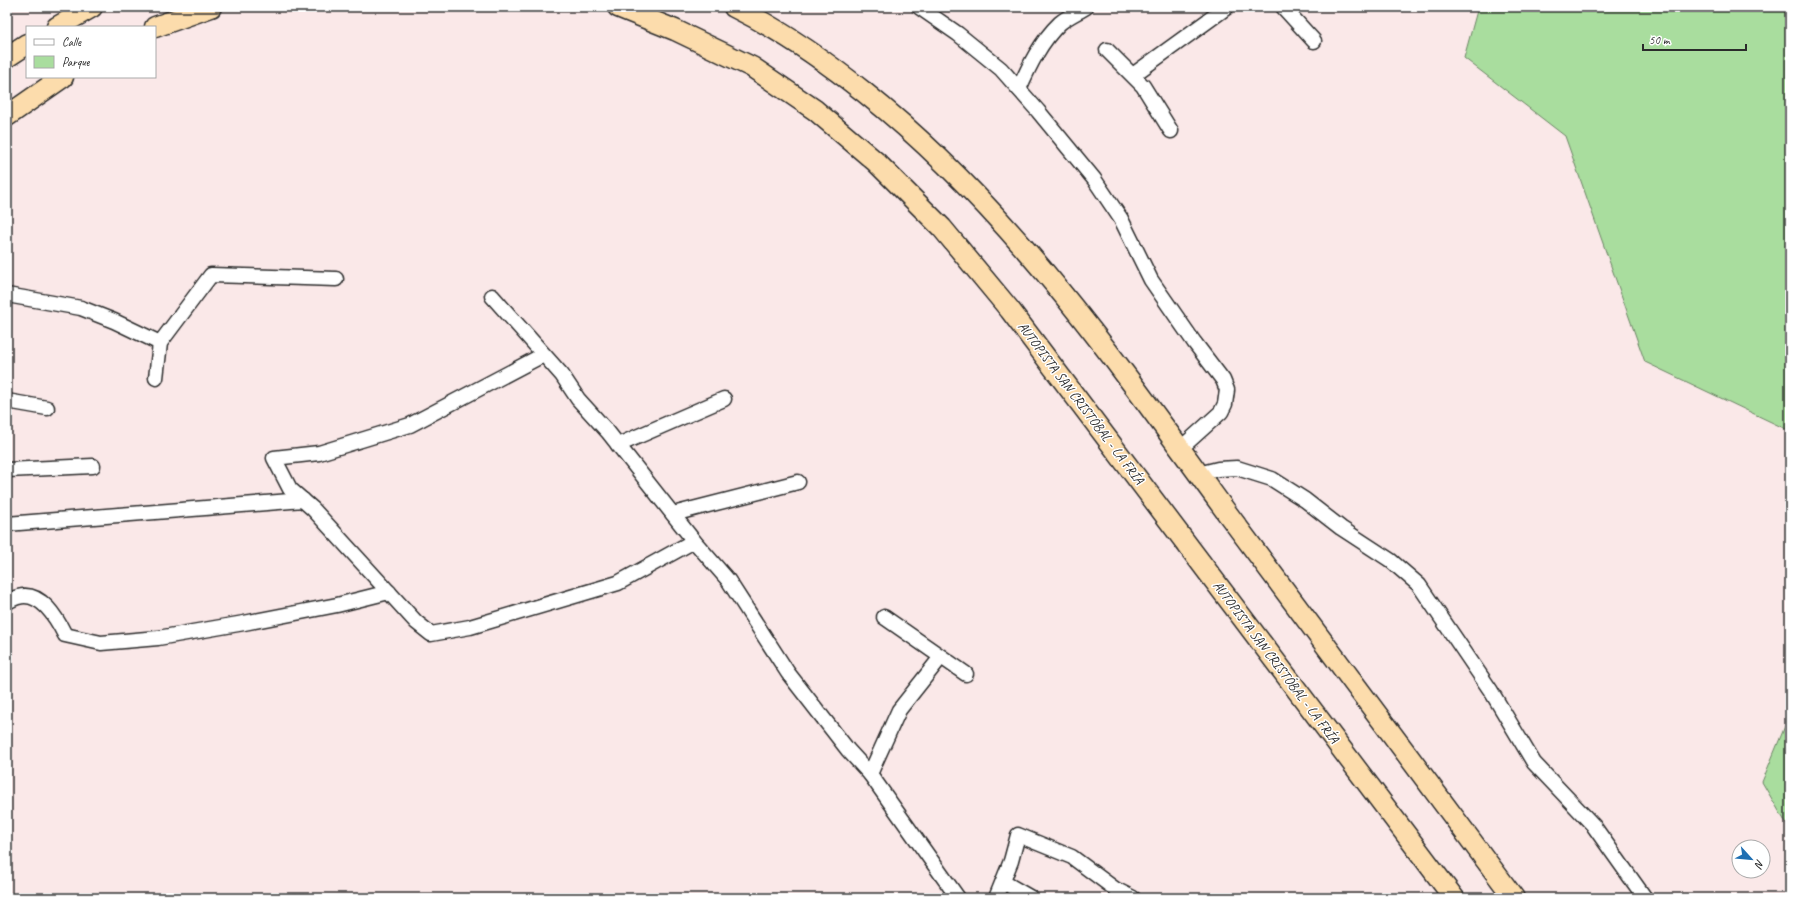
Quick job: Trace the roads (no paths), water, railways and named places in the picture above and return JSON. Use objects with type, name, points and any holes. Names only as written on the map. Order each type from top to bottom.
[{"type":"highway","points":[[59,26],[92,7]]},
{"type":"highway","points":[[156,27],[211,7]]},
{"type":"highway","name":"AUTOPISTA SAN CRISTÓBAL - LA FRÍA","points":[[618,7],[675,30],[752,67],[815,110],[876,162],[942,228],[1010,310],[1454,898]]},
{"type":"highway","points":[[734,7],[763,21],[832,66],[889,112],[936,154],[1056,285],[1514,898]]},
{"type":"highway","points":[[7,56],[26,45]]},
{"type":"highway","points":[[7,116],[62,78]]},
{"type":"street","points":[[919,7],[958,34],[995,64],[1019,89],[1094,179],[1121,219],[1151,280],[1194,342],[1223,380],[1228,390],[1225,404],[1221,412],[1180,449]]},
{"type":"street","points":[[1019,89],[1031,63],[1060,22],[1086,7]]},
{"type":"street","points":[[1133,75],[1227,7]]},
{"type":"street","points":[[1283,7],[1314,41]]},
{"type":"street","points":[[1107,50],[1133,75],[1149,94],[1171,131]]},
{"type":"street","points":[[156,378],[160,343],[211,275],[336,279]]},
{"type":"street","points":[[7,295],[82,308],[114,321],[160,343]]},
{"type":"street","points":[[492,296],[562,375],[578,399],[618,445],[694,541],[728,580],[788,673],[848,750],[870,774],[958,898]]},
{"type":"street","points":[[543,355],[410,425],[319,453],[274,458],[290,489],[313,509],[416,622],[431,634],[449,632],[618,583],[694,541]]},
{"type":"street","points":[[618,445],[724,399]]},
{"type":"street","points":[[7,401],[47,408]]},
{"type":"street","points":[[7,470],[93,466]]},
{"type":"street","points":[[1198,474],[1218,469],[1237,468],[1272,479],[1305,500],[1341,528],[1390,560],[1419,585],[1491,691],[1534,763],[1593,825],[1645,898]]},
{"type":"street","points":[[673,514],[798,482]]},
{"type":"street","points":[[7,524],[303,500]]},
{"type":"street","points":[[7,602],[19,596],[31,596],[40,601],[54,617],[64,635],[101,643],[158,638],[244,623],[337,605],[389,592]]},
{"type":"street","points":[[884,617],[966,674]]},
{"type":"street","points":[[870,774],[899,710],[941,657]]},
{"type":"street","points":[[996,898],[1003,882],[1018,835],[1072,857],[1115,889],[1133,898]]},
{"type":"street","points":[[1003,882],[1031,898]]}]
